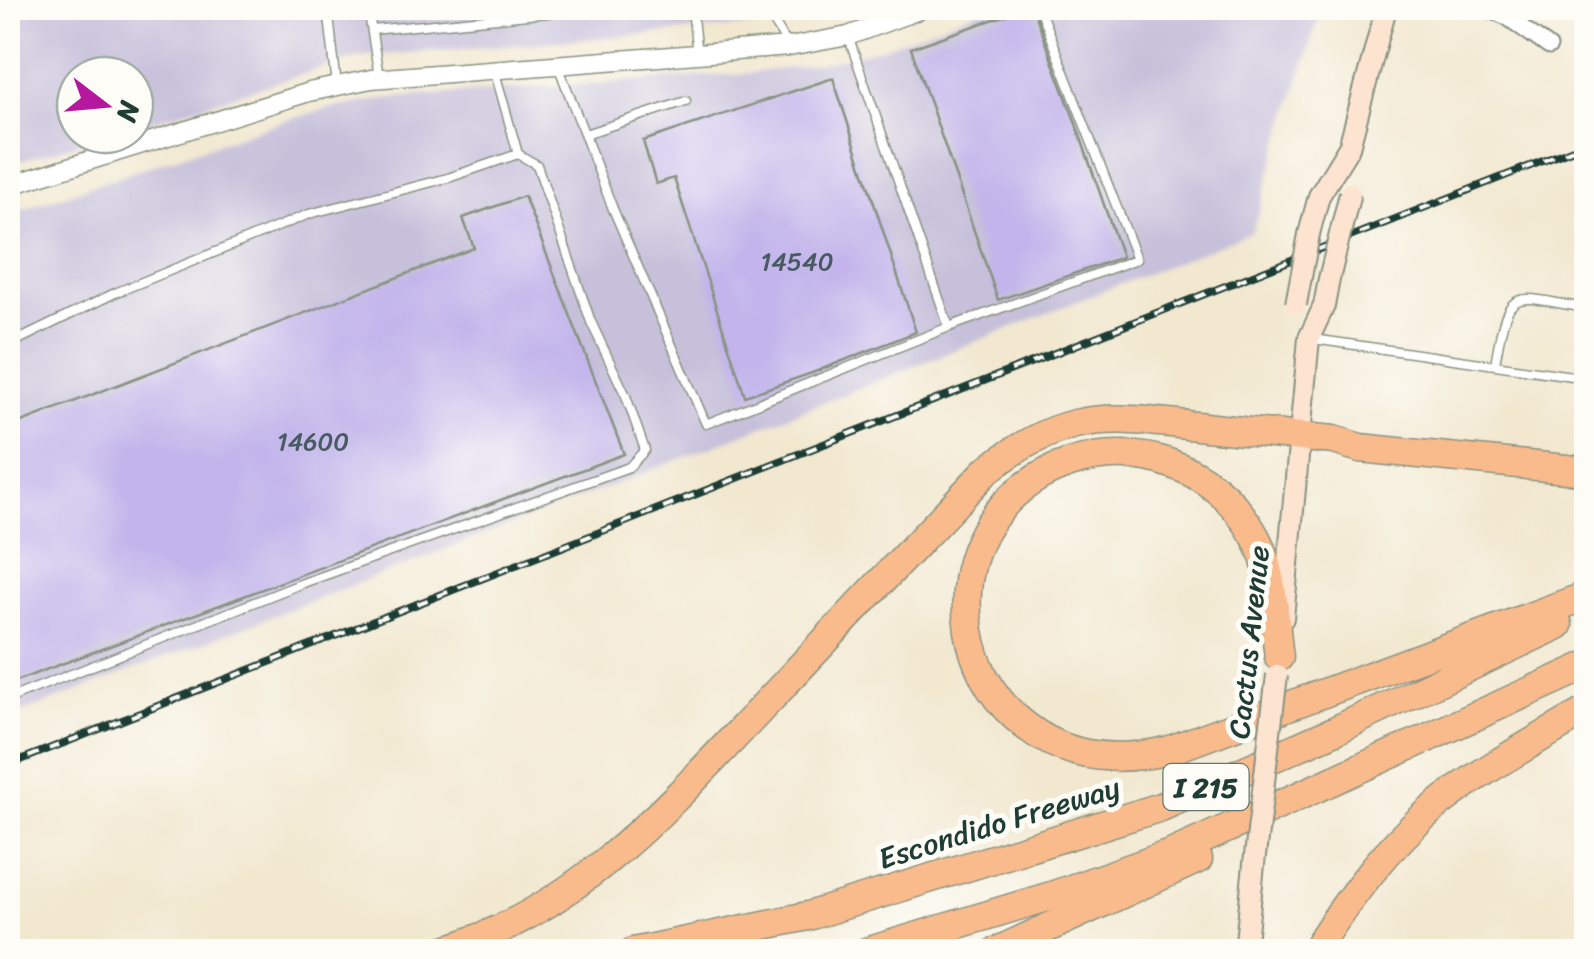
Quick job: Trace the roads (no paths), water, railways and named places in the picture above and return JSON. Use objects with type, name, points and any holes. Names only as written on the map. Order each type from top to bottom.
[{"type":"highway","points":[[438,952],[497,930],[595,872],[658,816],[987,470],[1017,447],[1074,424],[1107,419],[1334,440],[1360,448],[1586,471]]},
{"type":"highway","points":[[1278,666],[1270,588],[1257,540],[1220,492],[1198,476],[1160,460],[1103,454],[1052,468],[1031,480],[998,513],[972,564],[967,594],[971,643],[997,698],[1030,730],[1052,743],[1098,758],[1122,759],[1170,750],[1586,596]]},
{"type":"highway","name":"Escondido Freeway","points":[[632,952],[808,916],[1162,807],[1586,612]]},
{"type":"highway","name":"I 215","points":[[866,952],[1051,896],[1226,831],[1586,666]]},
{"type":"highway","points":[[1314,952],[1375,866],[1432,810],[1523,748],[1586,712]]},
{"type":"highway","points":[[994,952],[1193,864],[1226,831]]},
{"type":"main road","name":"Cactus Avenue","points":[[1309,338],[1296,304],[1305,250],[1320,196],[1349,147],[1386,8]]},
{"type":"main road","name":"Cactus Avenue","points":[[1245,952],[1278,666],[1309,338],[1324,306],[1350,193],[1349,147]]},
{"type":"street","points":[[8,186],[309,92],[379,78],[789,47],[848,36],[924,8]]},
{"type":"street","points":[[1486,8],[1550,48]]},
{"type":"lane","points":[[328,8],[338,86]]},
{"type":"lane","points":[[368,8],[379,78]]},
{"type":"lane","points":[[372,30],[600,8]]},
{"type":"lane","points":[[692,8],[697,55]]},
{"type":"lane","points":[[768,8],[789,47]]},
{"type":"lane","points":[[558,64],[613,209],[706,424],[949,326],[1138,259],[1039,8]]},
{"type":"lane","points":[[1520,26],[1537,8]]},
{"type":"lane","points":[[848,36],[949,326]]},
{"type":"lane","points":[[8,699],[303,583],[629,467],[645,450],[626,396],[591,322],[537,166],[518,154],[494,70]]},
{"type":"lane","points":[[585,134],[686,101]]},
{"type":"lane","points":[[8,345],[114,293],[309,214],[448,178],[518,154]]},
{"type":"lane","points":[[1495,364],[1504,311],[1514,302],[1524,298],[1586,308]]},
{"type":"lane","points":[[1309,338],[1586,378]]},
{"type":"railway","points":[[8,765],[1586,144]]}]
